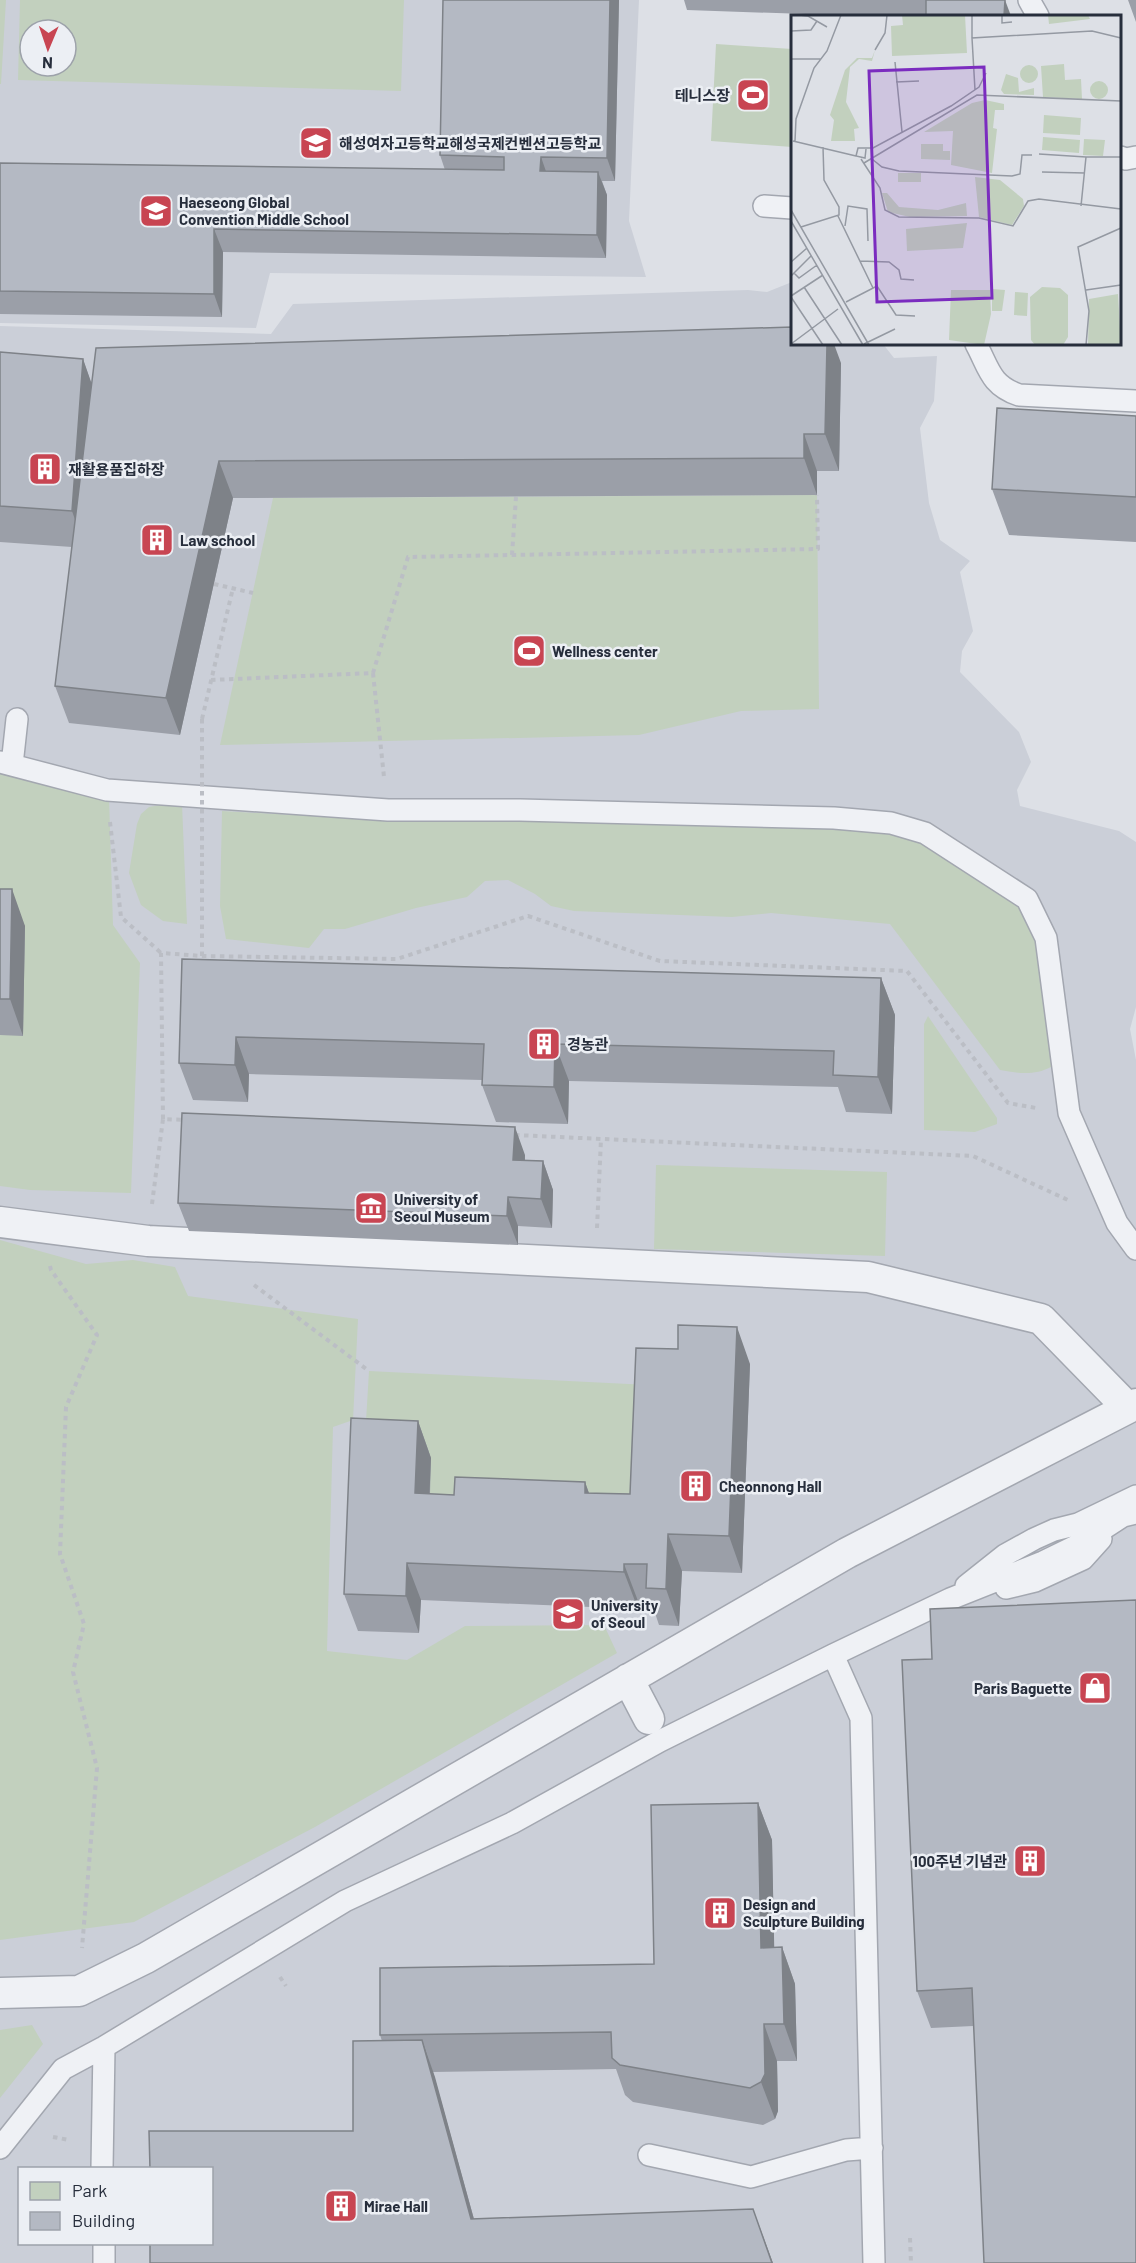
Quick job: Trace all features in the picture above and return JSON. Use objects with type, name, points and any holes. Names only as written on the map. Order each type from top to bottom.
[{"type":"street","points":[[0,1222],[148,1241],[868,1277],[1041,1319],[1132,1406],[847,1553],[146,1958],[79,1991],[0,1993]]},
{"type":"street","points":[[628,1679],[649,1719]]},
{"type":"lane","points":[[1029,0],[1037,15]]},
{"type":"lane","points":[[1121,158],[1136,157]]},
{"type":"lane","points":[[764,206],[791,208]]},
{"type":"lane","points":[[976,345],[992,378],[1005,390],[1018,395],[1136,401]]},
{"type":"lane","points":[[17,719],[6,764],[107,790],[387,810],[520,810],[834,818],[891,823],[925,833],[1027,899],[1046,938],[1069,1113],[1117,1223],[1136,1249]]},
{"type":"lane","points":[[950,1599],[1005,1555],[1034,1539],[1078,1524],[1136,1496]]},
{"type":"lane","points":[[0,2148],[63,2069],[104,2047],[345,1901],[512,1823],[660,1741],[833,1655],[950,1599],[1029,1568],[1080,1544],[1129,1515]]},
{"type":"lane","points":[[833,1655],[861,1718],[874,2263]]},
{"type":"lane","points":[[102,2158],[104,2047]]},
{"type":"lane","points":[[649,2155],[751,2177],[846,2151],[872,2148]]},
{"type":"lane","points":[[104,2245],[104,2263]]},
{"type":"path","points":[[387,810],[374,673],[408,557],[818,549],[817,495]]},
{"type":"path","points":[[512,555],[516,497]]},
{"type":"path","points":[[214,584],[253,593]]},
{"type":"path","points":[[202,956],[202,720],[233,588]]},
{"type":"path","points":[[211,680],[374,673]]},
{"type":"path","points":[[107,790],[121,917],[161,953],[202,956],[397,959],[528,916],[660,961],[907,971],[1008,1103],[1069,1113]]},
{"type":"path","points":[[148,1241],[163,1119],[161,953]]},
{"type":"path","points":[[163,1119],[186,1120]]},
{"type":"path","points":[[506,1135],[972,1156],[1117,1223]]},
{"type":"path","points":[[595,1264],[601,1139]]},
{"type":"path","points":[[43,1228],[51,1270],[97,1335],[66,1407],[60,1554],[84,1624],[73,1672],[97,1768],[79,1991]]},
{"type":"path","points":[[245,1279],[369,1371]]},
{"type":"path","points":[[14,2129],[102,2158]]},
{"type":"shaded area","name":"해성여자고등학교해성국제컨벤션고등학교","points":[[0,0],[639,0],[629,221],[646,277],[270,273],[256,328],[0,323]]},
{"type":"shaded area","name":"University of Seoul","points":[[791,282],[791,345],[884,345],[894,358],[937,356],[934,401],[920,428],[929,503],[940,540],[970,561],[960,572],[973,631],[962,651],[960,672],[1019,732],[1031,762],[1017,790],[1020,806],[1119,831],[1136,842],[1136,1007],[1130,1029],[1136,1060],[1136,2263],[0,2263],[0,326],[271,334],[293,304],[748,290],[767,292]]},
{"type":"green space","points":[[0,0],[6,0],[1,84],[0,84]]},
{"type":"green space","points":[[20,0],[404,0],[401,91],[18,80],[18,78],[78,78],[78,18],[20,18]]},
{"type":"green space","name":"테니스장","points":[[716,44],[791,49],[791,147],[711,141]]},
{"type":"green space","name":"Wellness center","points":[[817,495],[819,709],[741,711],[639,735],[220,745],[273,498]]},
{"type":"green space","points":[[0,769],[109,797],[113,925],[140,963],[131,1193],[30,1190],[0,1186]]},
{"type":"green space","points":[[182,804],[187,924],[163,921],[141,905],[129,873],[137,824],[141,814],[149,807]]},
{"type":"green space","points":[[222,811],[294,815],[513,815],[783,825],[905,835],[994,881],[1020,905],[1033,925],[1051,1067],[1032,1073],[1000,1070],[890,924],[771,913],[732,917],[574,911],[551,906],[535,894],[508,880],[485,881],[467,897],[416,908],[345,929],[324,929],[309,948],[226,939],[220,906]]},
{"type":"green space","points":[[928,1016],[997,1118],[997,1124],[975,1132],[924,1130],[924,1024]]},
{"type":"green space","points":[[656,1165],[887,1172],[885,1256],[654,1249]]},
{"type":"green space","points":[[0,1240],[86,1264],[133,1260],[175,1267],[188,1296],[358,1319],[353,1420],[333,1427],[327,1651],[407,1660],[465,1626],[604,1625],[617,1653],[315,1827],[134,1922],[0,1940]]},
{"type":"green space","points":[[369,1371],[649,1385],[644,1531],[468,1532],[364,1455]]},
{"type":"green space","points":[[32,2025],[43,2044],[0,2098],[0,2030]]},
{"type":"building","points":[[443,0],[610,0],[607,158],[541,157],[540,171],[598,172],[597,235],[214,229],[214,294],[0,291],[0,163],[504,170],[504,157],[440,155]]},
{"type":"building","points":[[926,0],[1005,0],[1004,15],[926,15]]},
{"type":"building","name":"Law school","points":[[791,327],[791,345],[827,345],[825,434],[804,434],[804,458],[219,461],[166,698],[55,686],[96,348]]},
{"type":"building","name":"재활용품집하장","points":[[0,352],[83,359],[72,511],[0,506]]},
{"type":"building","points":[[997,408],[1136,416],[1136,497],[992,489]]},
{"type":"building","points":[[0,889],[12,889],[10,999],[0,999]]},
{"type":"building","points":[[182,959],[881,978],[878,1077],[833,1075],[834,1051],[555,1044],[554,1087],[482,1085],[484,1044],[236,1037],[235,1065],[179,1063]]},
{"type":"building","name":"University of Seoul Museum","points":[[182,1113],[515,1127],[513,1160],[543,1161],[541,1199],[508,1197],[507,1216],[178,1203]]},
{"type":"building","name":"Cheonnong Hall","points":[[678,1325],[737,1327],[729,1536],[668,1534],[666,1589],[646,1588],[647,1564],[624,1564],[624,1572],[407,1563],[406,1596],[344,1594],[351,1418],[418,1421],[415,1493],[454,1495],[455,1477],[585,1482],[585,1493],[630,1494],[636,1348],[678,1349]]},
{"type":"building","name":"100주년 기념관","points":[[1136,1600],[1136,2263],[984,2263],[972,1988],[917,1991],[902,1660],[932,1659],[930,1609]]},
{"type":"building","name":"Design and Sculpture Building","points":[[758,1803],[761,1948],[782,1947],[784,2024],[764,2024],[765,2074],[761,2082],[750,2088],[620,2065],[612,2058],[611,2032],[380,2035],[380,1968],[654,1964],[651,1805]]},
{"type":"building","name":"Mirae Hall","points":[[422,2040],[471,2219],[753,2209],[772,2263],[150,2263],[150,2245],[213,2245],[213,2167],[150,2167],[149,2131],[353,2131],[353,2041]]},
{"type":"place","name":"테니스장","points":[[753,95]]},
{"type":"place","name":"해성여자고등학교해성국제컨벤션고등학교","points":[[316,143]]},
{"type":"place","name":"Haeseong Global Convention Middle School","points":[[156,211]]},
{"type":"place","name":"재활용품집하장","points":[[45,469]]},
{"type":"place","name":"Law school","points":[[157,540]]},
{"type":"place","name":"Wellness center","points":[[529,651]]},
{"type":"place","name":"경농관","points":[[544,1044]]},
{"type":"place","name":"University of Seoul Museum","points":[[371,1208]]},
{"type":"place","name":"Cheonnong Hall","points":[[696,1486]]},
{"type":"place","name":"University of Seoul","points":[[568,1614]]},
{"type":"place","name":"Paris Baguette","points":[[1095,1688]]},
{"type":"place","name":"100주년 기념관","points":[[1030,1861]]},
{"type":"place","name":"Design and Sculpture Building","points":[[720,1913]]},
{"type":"place","name":"Mirae Hall","points":[[341,2206]]}]
